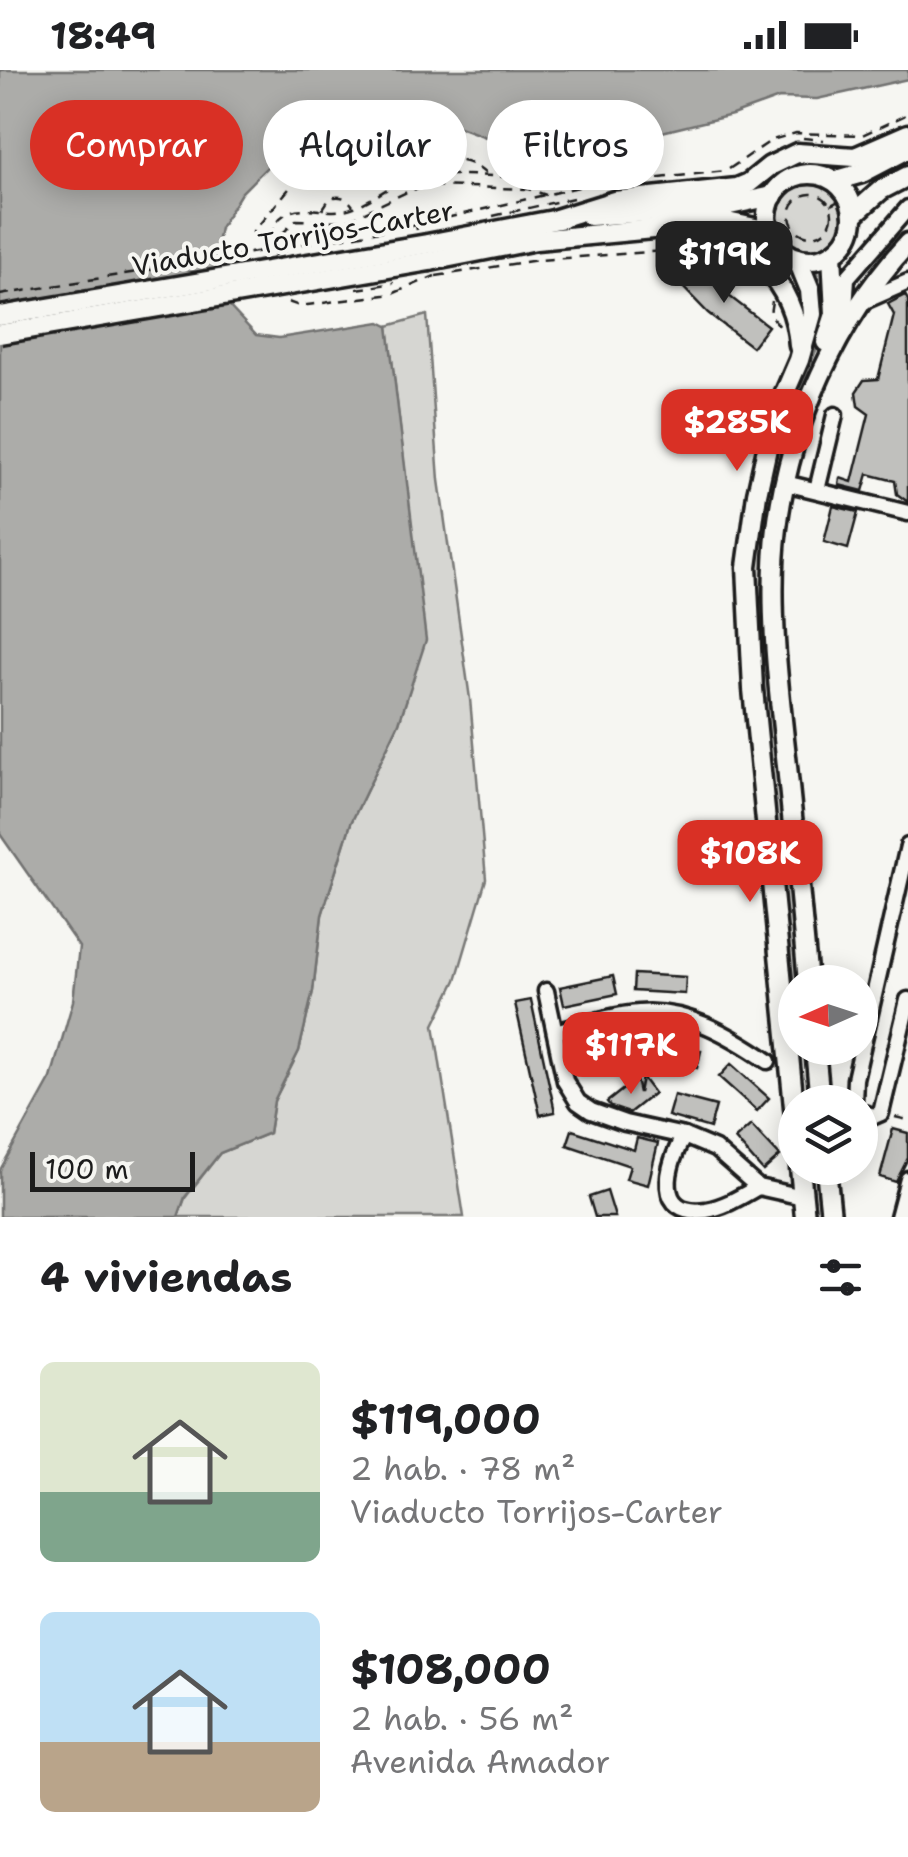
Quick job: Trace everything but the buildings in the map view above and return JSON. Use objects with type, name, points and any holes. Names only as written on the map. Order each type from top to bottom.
[{"type":"main road","points":[[556,219],[614,201],[737,188],[797,153],[855,156],[908,134]]},
{"type":"main road","points":[[834,182],[862,173],[908,149]]},
{"type":"main road","name":"Viaducto Torrijos-Carter","points":[[0,334],[431,252],[556,219],[720,207],[772,196],[795,176],[815,174],[834,182]]},
{"type":"main road","points":[[852,215],[881,190],[908,176]]},
{"type":"main road","points":[[772,196],[767,219],[769,231],[780,248],[809,260],[832,254],[844,244],[850,230],[852,215],[844,190],[834,182]]},
{"type":"main road","name":"Viaducto Torrijos-Carter","points":[[0,316],[536,240],[728,222],[769,231]]},
{"type":"main road","points":[[613,232],[694,234],[748,252],[768,268],[794,312],[799,360]]},
{"type":"main road","points":[[806,965],[777,671],[776,532],[805,411],[820,376],[860,304],[907,245]]},
{"type":"main road","points":[[820,376],[835,314],[832,254]]},
{"type":"main road","points":[[792,1085],[753,688],[747,568],[769,440],[810,324],[812,301],[797,258]]},
{"type":"main road","points":[[753,688],[777,671]]},
{"type":"main road","points":[[802,1185],[804,1217]]},
{"type":"main road","points":[[827,1185],[830,1217]]},
{"type":"street","points":[[843,331],[847,278],[908,208]]},
{"type":"street","points":[[860,304],[908,282]]},
{"type":"street","points":[[818,490],[836,416]]},
{"type":"street","points":[[785,483],[908,513]]},
{"type":"street","points":[[855,1085],[908,846]]},
{"type":"street","points":[[546,991],[565,1081],[578,1102],[591,1112],[625,1123],[684,1136],[714,1150],[758,1187],[803,1197]]},
{"type":"street","points":[[878,1114],[908,1000]]},
{"type":"street","points":[[554,1032],[636,1013],[661,1013],[725,1031],[768,1061]]},
{"type":"street","points":[[684,1136],[676,1149],[668,1182],[669,1194],[676,1204],[687,1210],[706,1210],[728,1204],[758,1187]]},
{"type":"street","points":[[898,1217],[908,1179]]},
{"type":"path","points":[[664,178],[726,171],[772,140],[796,132],[862,135],[908,114]]},
{"type":"path","points":[[848,141],[868,138],[908,122]]},
{"type":"path","points":[[272,245],[258,244],[253,232],[338,134],[387,133],[423,159],[457,158],[487,175]]},
{"type":"path","points":[[782,144],[816,138],[838,142]]},
{"type":"path","points":[[276,261],[272,231],[282,216],[292,210],[322,212],[354,207],[411,178],[487,178]]},
{"type":"path","points":[[592,193],[692,182]]},
{"type":"path","points":[[286,259],[282,233],[296,220],[346,221],[416,189],[482,186],[528,189],[546,196]]},
{"type":"path","points":[[0,295],[416,225],[567,190]]},
{"type":"path","points":[[491,216],[575,197],[560,192]]},
{"type":"path","points":[[322,212],[325,203],[336,196],[354,207]]},
{"type":"path","points":[[801,196],[819,196],[829,203],[832,217],[821,235],[806,237],[790,223],[792,205],[801,196]]},
{"type":"path","points":[[416,225],[431,252]]},
{"type":"path","points":[[431,252],[538,260],[701,248]]},
{"type":"path","points":[[410,279],[431,252]]},
{"type":"path","points":[[283,293],[292,304],[392,294],[431,252]]},
{"type":"path","points":[[348,290],[394,282]]},
{"type":"path","points":[[774,296],[780,307]]},
{"type":"path","points":[[776,325],[781,319]]},
{"type":"path","points":[[881,1113],[908,1120]]},
{"type":"shaded area","points":[[0,70],[908,70],[908,79],[817,99],[779,98],[732,115],[664,131],[664,100],[487,100],[487,137],[467,130],[467,100],[263,100],[263,171],[241,193],[220,228],[216,248],[228,305],[256,335],[279,338],[380,322],[388,326],[426,640],[399,723],[351,823],[322,915],[313,991],[299,1051],[274,1101],[269,1133],[220,1153],[185,1197],[178,1217],[0,1217],[0,1170],[51,1078],[73,1001],[79,947],[0,834]]},
{"type":"shaded area","points":[[810,183],[833,193],[843,216],[833,239],[810,249],[787,239],[777,216],[787,193]]},
{"type":"shaded area","points":[[828,264],[826,326],[792,409],[785,450],[769,664],[763,665],[758,660],[754,593],[759,503],[778,425],[818,321],[820,285],[815,267]]},
{"type":"shaded area","points":[[427,315],[439,480],[470,699],[486,879],[456,980],[434,1025],[464,1217],[178,1217],[185,1198],[220,1153],[269,1133],[274,1101],[299,1051],[313,991],[322,915],[351,823],[399,723],[425,640],[388,326]]},
{"type":"shaded area","points":[[766,698],[774,708],[801,965],[788,965],[762,701]]}]
